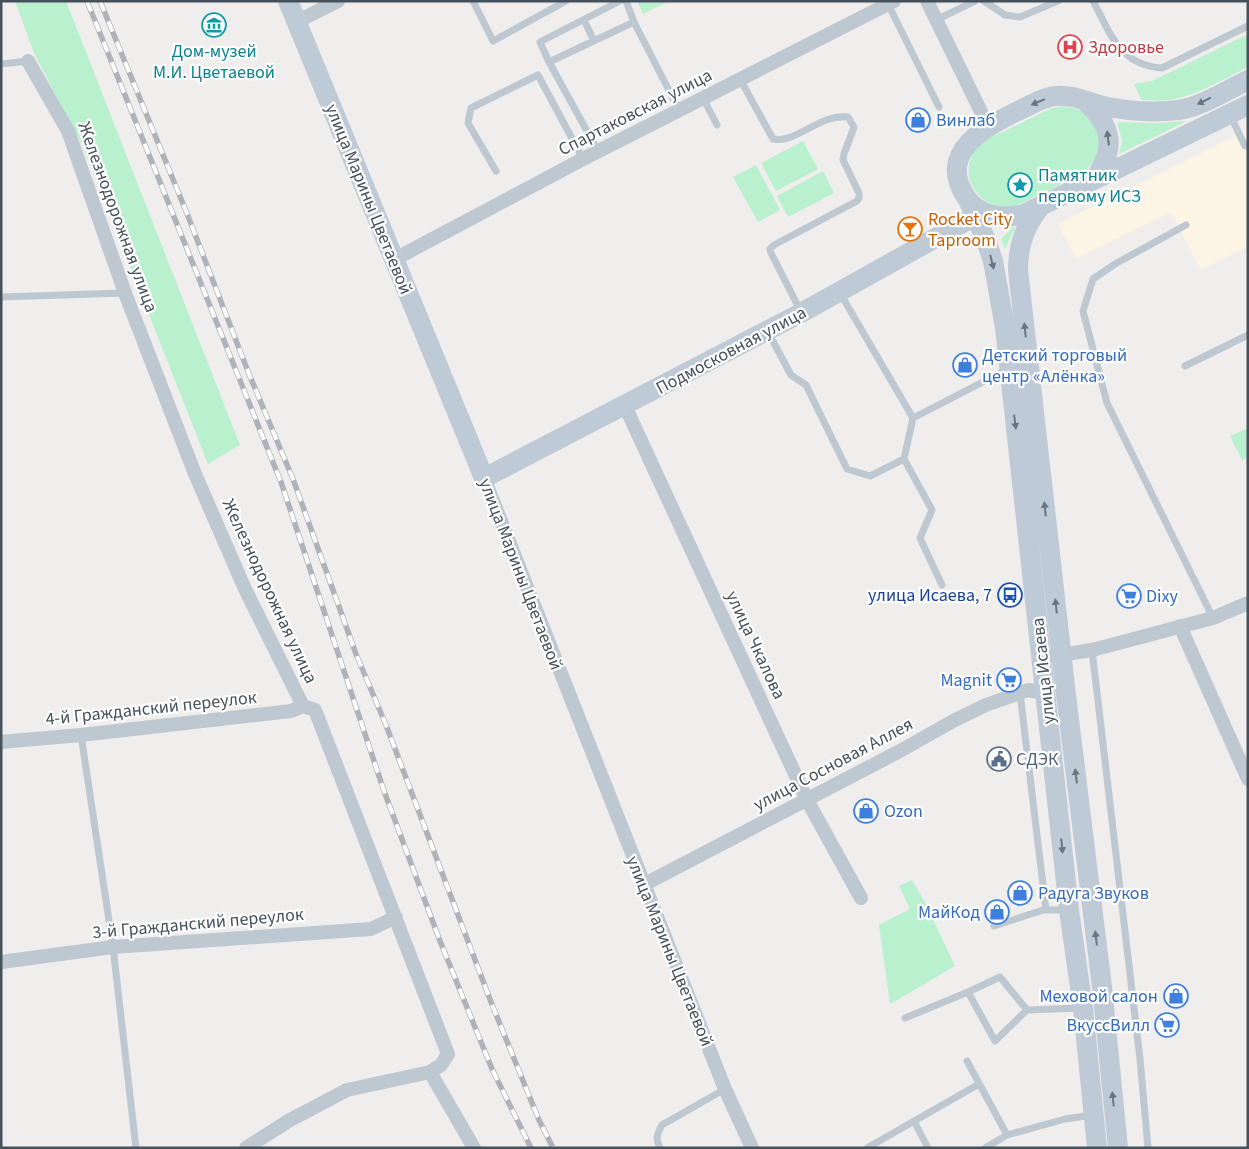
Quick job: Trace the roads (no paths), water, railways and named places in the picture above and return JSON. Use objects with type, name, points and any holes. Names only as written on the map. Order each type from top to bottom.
[{"type":"main road","name":"улица Марины Цветаевой","points":[[288,1],[484,478]]},
{"type":"main road","points":[[1248,80],[1197,105],[1168,111],[1125,110],[1075,97],[1053,96],[1042,99],[988,126],[966,144],[960,156],[958,180],[971,208],[1002,217],[1024,214],[1248,105]]},
{"type":"main road","points":[[1085,101],[1098,113],[1108,134],[1108,154],[1103,167],[1095,179]]},
{"type":"main road","name":"улица Исаева","points":[[1042,205],[1033,215],[1023,237],[1018,254],[1018,270],[1061,655],[1102,987],[1118,1148]]},
{"type":"main road","name":"Подмосковная улица","points":[[484,478],[840,293],[971,208]]},
{"type":"main road","name":"улица Исаева","points":[[971,208],[986,240],[993,261],[1002,305],[1069,910],[1083,1008],[1097,1148]]},
{"type":"street","points":[[296,22],[338,1]]},
{"type":"street","points":[[927,1],[988,126]]},
{"type":"street","name":"Спартаковская улица","points":[[394,259],[598,151],[891,3]]},
{"type":"street","name":"Железнодорожная улица","points":[[28,61],[68,131],[125,293],[195,474],[237,571],[304,706],[315,710],[448,1054],[441,1065],[430,1072]]},
{"type":"street","name":"улица Чкалова","points":[[625,406],[807,800],[860,898]]},
{"type":"street","name":"улица Марины Цветаевой","points":[[484,478],[643,885],[725,1089],[752,1148]]},
{"type":"street","points":[[1042,658],[1092,650],[1213,618],[1248,602]]},
{"type":"street","points":[[1180,626],[1248,778]]},
{"type":"street","name":"улица Сосновая Аллея","points":[[643,885],[986,705],[1028,690],[1045,694]]},
{"type":"street","name":"4-й Гражданский переулок","points":[[1,742],[291,712],[304,706]]},
{"type":"street","name":"3-й Гражданский переулок","points":[[1,962],[113,947],[371,929],[396,917]]},
{"type":"street","points":[[246,1148],[290,1120],[347,1090],[430,1072],[474,1148]]},
{"type":"lane","points":[[473,1],[493,40],[566,1]]},
{"type":"lane","points":[[598,151],[540,42],[620,1]]},
{"type":"lane","points":[[626,1],[634,22],[679,110]]},
{"type":"lane","points":[[936,20],[975,1]]},
{"type":"lane","points":[[984,1],[1005,16],[1020,17],[1058,1]]},
{"type":"lane","points":[[1093,1],[1120,51],[1148,67],[1162,68],[1248,26]]},
{"type":"lane","points":[[891,3],[938,107]]},
{"type":"lane","points":[[584,20],[594,41]]},
{"type":"lane","points":[[549,62],[634,22]]},
{"type":"lane","points":[[1,64],[28,61]]},
{"type":"lane","points":[[496,171],[468,123],[472,108],[538,75],[583,159]]},
{"type":"lane","points":[[740,80],[773,139],[788,139],[824,120],[848,117],[852,123],[853,131],[843,160],[859,193],[859,198],[857,201],[774,245],[770,249],[801,313]]},
{"type":"lane","points":[[702,98],[717,125]]},
{"type":"lane","points":[[1230,114],[1245,146],[1248,145]]},
{"type":"lane","points":[[1186,225],[1115,264],[1093,279],[1083,311],[1107,403],[1213,618]]},
{"type":"lane","points":[[1,297],[125,293]]},
{"type":"lane","points":[[840,293],[913,418],[904,459],[932,510],[920,538],[942,584]]},
{"type":"lane","points":[[767,331],[791,375],[806,385],[847,469],[870,476],[904,459]]},
{"type":"lane","points":[[1185,366],[1248,335]]},
{"type":"lane","points":[[913,418],[1009,368]]},
{"type":"lane","points":[[1092,650],[1140,1059],[1148,1148]]},
{"type":"lane","points":[[1020,693],[1046,910]]},
{"type":"lane","points":[[81,735],[113,947],[136,1148]]},
{"type":"lane","points":[[994,926],[1046,910],[1069,910]]},
{"type":"lane","points":[[905,1018],[1000,977],[1027,1010]]},
{"type":"lane","points":[[968,992],[994,1040],[1027,1010],[1083,1008]]},
{"type":"lane","points":[[968,1061],[1007,1135]]},
{"type":"lane","points":[[867,1148],[979,1084]]},
{"type":"lane","points":[[660,1148],[657,1142],[657,1133],[662,1126],[725,1089]]},
{"type":"lane","points":[[985,1148],[1007,1135],[1065,1119],[1094,1115]]},
{"type":"lane","points":[[914,1121],[928,1148]]},
{"type":"railway","points":[[87,1],[281,482],[384,791],[440,941],[492,1069],[531,1148]]},
{"type":"railway","points":[[100,1],[293,479],[356,654],[386,725],[491,1002],[539,1120],[553,1148]]},
{"type":"place","name":"Дом-музей М.И. Цветаевой","points":[[214,25]]},
{"type":"place","name":"Здоровье","points":[[1070,47]]},
{"type":"place","name":"Винлаб","points":[[918,120]]},
{"type":"place","name":"Памятник первому ИСЗ","points":[[1020,185]]},
{"type":"place","name":"Rocket City Taproom","points":[[910,229]]},
{"type":"place","name":"Детский торговый центр «Алёнка»","points":[[965,365]]},
{"type":"place","name":"улица Исаева, 7","points":[[1010,595]]},
{"type":"place","name":"Dixy","points":[[1129,596]]},
{"type":"place","name":"Magnit","points":[[1009,680]]},
{"type":"place","name":"СДЭК","points":[[999,759]]},
{"type":"place","name":"Ozon","points":[[866,811]]},
{"type":"place","name":"Радуга Звуков","points":[[1020,893]]},
{"type":"place","name":"МайКод","points":[[997,912]]},
{"type":"place","name":"Меховой салон","points":[[1176,996]]},
{"type":"place","name":"ВкуссВилл","points":[[1167,1025]]}]
